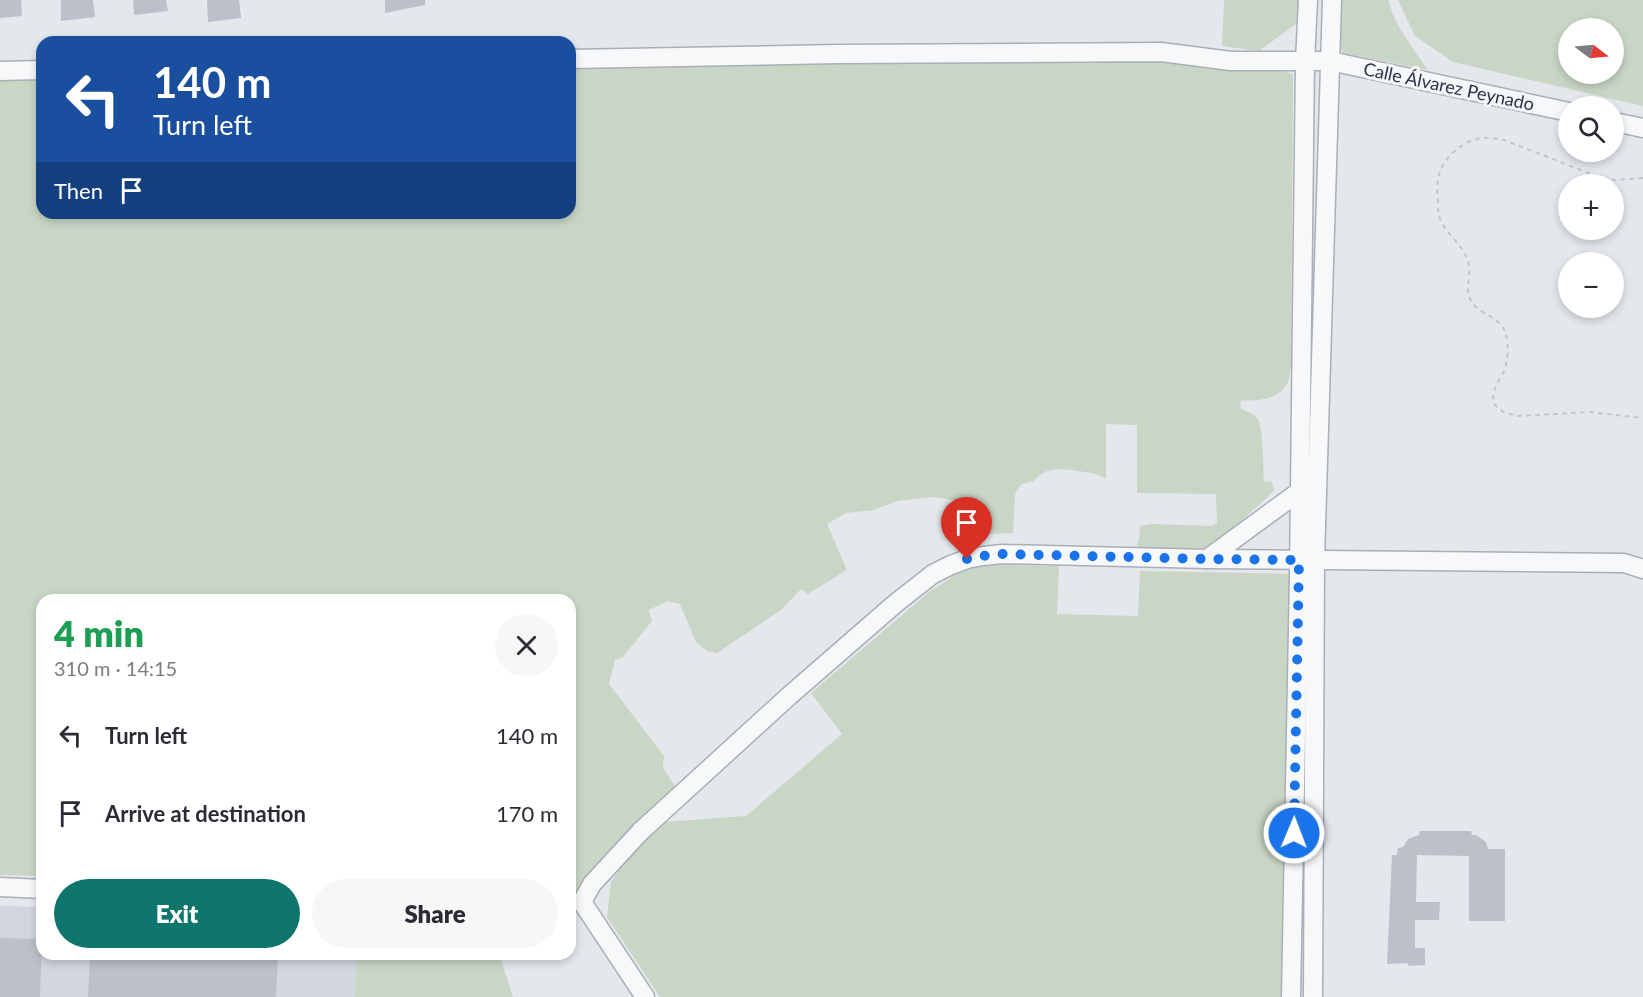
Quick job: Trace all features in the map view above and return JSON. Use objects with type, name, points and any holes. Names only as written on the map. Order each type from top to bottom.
[{"type":"street","points":[[1308,0],[1305,62],[1300,491],[1307,560],[1313,997]]},
{"type":"street","points":[[1291,997],[1307,560],[1332,0]]},
{"type":"street","name":"Calle Álvarez Peynado","points":[[576,59],[1161,52],[1232,60],[1330,61],[1558,110]]},
{"type":"street","points":[[0,71],[36,70]]},
{"type":"street","points":[[1624,124],[1643,128]]},
{"type":"street","points":[[1207,559],[1300,491]]},
{"type":"street","points":[[645,997],[576,902],[641,831],[789,696],[933,574],[967,559],[1002,554],[1207,559],[1624,563],[1643,569]]},
{"type":"street","points":[[0,887],[36,889]]},
{"type":"path","points":[[1643,178],[1615,180],[1599,177],[1504,140],[1478,138],[1464,144],[1447,158],[1440,171],[1437,187],[1439,216],[1459,244],[1470,268],[1468,295],[1473,304],[1499,321],[1506,333],[1508,348],[1505,368],[1492,394],[1494,404],[1503,412],[1517,416],[1590,412],[1643,418]]},
{"type":"shaded area","points":[[0,906],[36,907],[36,960],[356,960],[355,997],[0,997]]},
{"type":"green space","points":[[1224,0],[1312,0],[1311,13],[1259,51],[1222,46]]},
{"type":"green space","points":[[1338,0],[1389,0],[1399,26],[1428,70],[1343,53],[1335,36]]},
{"type":"green space","points":[[1398,0],[1643,0],[1643,106],[1624,102],[1624,96],[1600,96],[1453,62],[1415,36]]},
{"type":"green space","points":[[1161,52],[1291,73],[1293,76],[1291,367],[1285,388],[1274,396],[1261,400],[1241,400],[1240,408],[1257,418],[1262,439],[1264,482],[1271,481],[1275,490],[1212,548],[1136,548],[1140,526],[1152,524],[1213,526],[1217,523],[1216,494],[1137,493],[1137,425],[1106,424],[1106,479],[1090,473],[1054,470],[1043,473],[1034,481],[1021,484],[1015,494],[1013,533],[989,534],[968,502],[932,497],[898,501],[873,510],[846,513],[827,524],[847,570],[808,594],[801,589],[781,610],[717,653],[707,651],[696,642],[680,604],[668,601],[649,610],[652,621],[623,657],[615,660],[609,684],[664,756],[663,768],[677,789],[576,892],[576,594],[36,594],[36,876],[0,875],[0,71],[36,70],[36,219],[576,219],[576,59]]},
{"type":"green space","points":[[998,565],[1059,566],[1057,614],[1138,616],[1140,571],[1299,574],[1289,757],[1282,997],[660,997],[607,917],[611,882],[625,861],[664,822],[746,816],[842,734],[811,693],[929,592],[965,569]]},
{"type":"green space","points":[[356,960],[501,960],[513,997],[355,997]]},
{"type":"building","points":[[0,0],[21,0],[22,16],[0,18]]},
{"type":"building","points":[[61,0],[93,0],[95,17],[61,21]]},
{"type":"building","points":[[133,0],[166,0],[168,11],[134,15]]},
{"type":"building","points":[[207,0],[239,0],[241,18],[208,22]]},
{"type":"building","points":[[385,0],[425,0],[425,5],[385,13]]},
{"type":"building","points":[[1420,831],[1471,831],[1472,835],[1486,842],[1488,849],[1505,849],[1505,921],[1469,921],[1469,856],[1417,855],[1416,902],[1440,902],[1439,920],[1415,920],[1415,948],[1425,948],[1425,965],[1387,964],[1392,855],[1397,855],[1398,848],[1403,847],[1408,839],[1419,835]]},
{"type":"building","points":[[0,938],[36,939],[36,960],[41,960],[40,997],[0,997]]},
{"type":"building","points":[[90,960],[278,960],[276,997],[88,997]]},
{"type":"route","points":[[967,559],[1002,554],[1299,560],[1294,833]]}]
